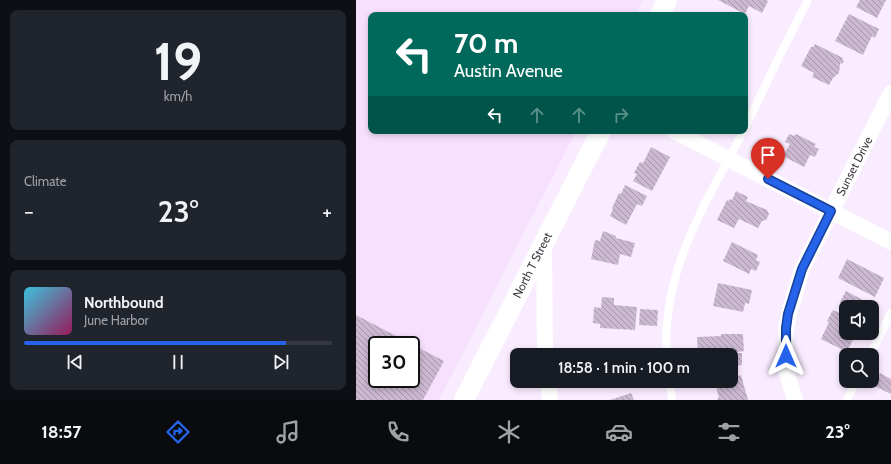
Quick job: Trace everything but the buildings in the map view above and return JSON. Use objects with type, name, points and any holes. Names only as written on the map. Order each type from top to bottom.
[{"type":"street","points":[[662,12],[668,0]]},
{"type":"street","name":"Sunset Drive","points":[[795,400],[786,370],[786,328],[788,314],[802,269],[891,93]]},
{"type":"street","name":"North T Street","points":[[464,400],[598,134]]},
{"type":"street","points":[[680,134],[891,242]]},
{"type":"street","points":[[544,242],[545,348]]},
{"type":"street","points":[[549,388],[550,400]]},
{"type":"lane","points":[[748,122],[808,0]]},
{"type":"lane","points":[[667,348],[667,318],[674,281],[701,212],[730,160],[742,134]]},
{"type":"lane","points":[[874,348],[891,313]]},
{"type":"lane","points":[[670,388],[672,400]]},
{"type":"lane","points":[[847,400],[853,388]]},
{"type":"shaded area","points":[[356,0],[643,0],[637,12],[368,12],[368,134],[574,134],[439,400],[356,400]]},
{"type":"route","points":[[768,179],[831,211],[802,269],[788,314],[786,328],[786,356]]}]
